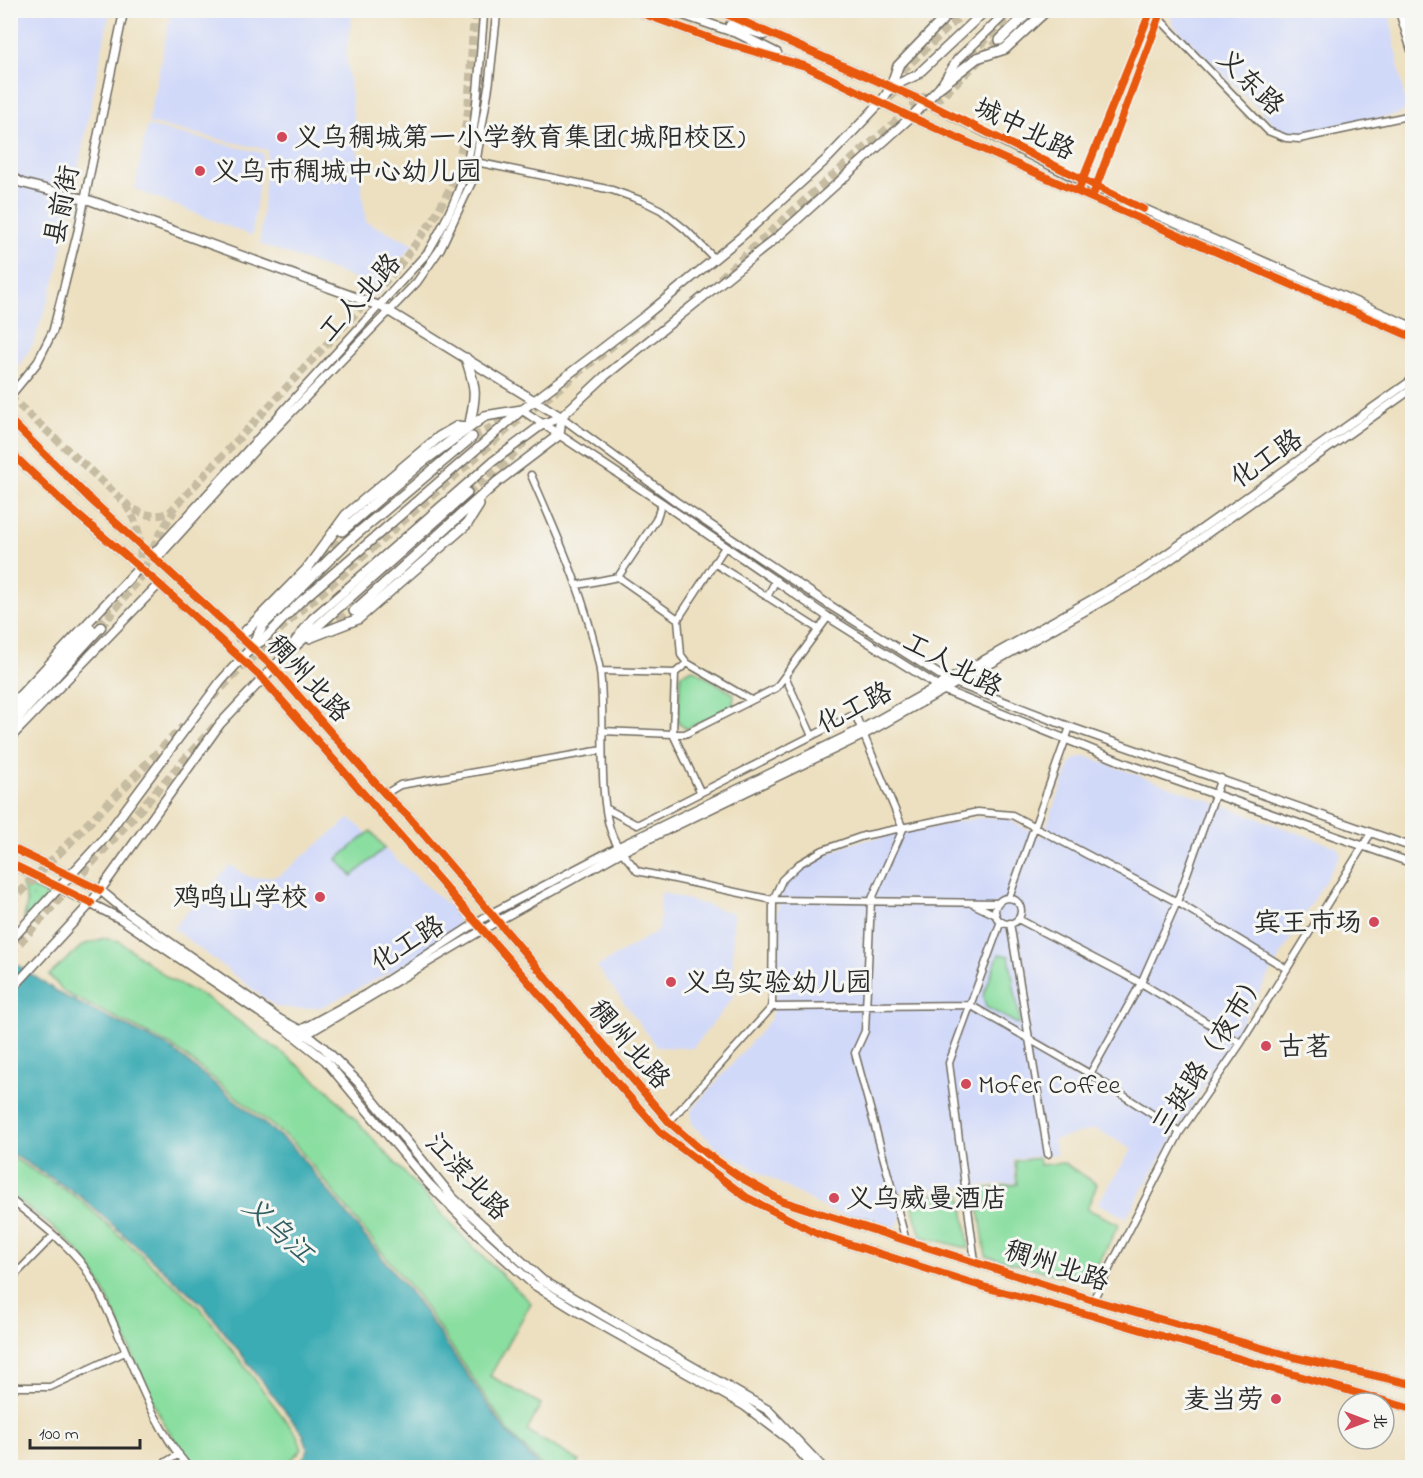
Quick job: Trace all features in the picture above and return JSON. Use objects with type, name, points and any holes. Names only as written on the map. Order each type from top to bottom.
[{"type":"highway","points":[[891,87],[898,66],[953,10]]},
{"type":"highway","points":[[1000,40],[1031,10]]},
{"type":"highway","points":[[941,86],[977,58],[1005,49],[1046,11]]},
{"type":"highway","points":[[342,531],[421,463],[471,432],[476,388],[466,358]]},
{"type":"highway","points":[[252,647],[263,626],[347,542],[485,417],[522,410]]},
{"type":"highway","points":[[354,611],[497,482],[559,435],[561,417]]},
{"type":"highway","points":[[240,637],[306,570],[346,515],[439,437],[458,426],[471,432]]},
{"type":"highway","points":[[285,655],[467,492]]},
{"type":"highway","points":[[298,643],[358,619],[467,524],[482,497]]},
{"type":"main road","points":[[633,10],[718,41],[790,61]]},
{"type":"main road","points":[[669,10],[739,34],[790,61]]},
{"type":"main road","points":[[689,10],[787,42]]},
{"type":"main road","name":"城中北路","points":[[717,10],[926,102],[1096,188],[1413,327]]},
{"type":"main road","points":[[10,941],[102,841],[221,681],[252,647],[262,641],[300,602],[522,410],[715,258],[829,157],[881,102],[891,87],[917,75],[986,10]]},
{"type":"main road","points":[[10,991],[32,970],[91,903],[220,724],[285,655],[312,619],[437,507],[543,424],[561,417],[605,376],[780,235],[911,117],[941,86],[958,59],[1009,10]]},
{"type":"main road","name":"城中北路","points":[[790,61],[1078,192],[1413,337]]},
{"type":"main road","points":[[10,176],[22,183],[84,199],[383,308],[561,417]]},
{"type":"main road","name":"稠州北路","points":[[10,420],[273,668],[385,794],[408,816],[496,922],[669,1122],[740,1177],[782,1201],[1093,1300],[1293,1357],[1413,1384]]},
{"type":"main road","name":"稠州北路","points":[[10,452],[65,504],[159,584],[262,678],[660,1132],[746,1197],[818,1234],[984,1287],[1090,1315],[1413,1409]]},
{"type":"main road","points":[[10,706],[139,568]]},
{"type":"main road","points":[[10,738],[159,584]]},
{"type":"main road","points":[[10,716],[99,624],[10,727]]},
{"type":"main road","name":"江滨北路","points":[[10,847],[100,890],[128,913],[279,1018],[303,1032],[360,1084],[453,1198],[542,1280],[768,1410],[823,1467]]},
{"type":"main road","name":"江滨北路","points":[[10,863],[60,886],[121,919],[325,1060],[428,1183],[483,1239],[533,1284],[745,1406],[790,1440],[814,1467]]},
{"type":"street","name":"县前街","points":[[10,396],[37,363],[53,331],[124,10]]},
{"type":"street","name":"工人北路","points":[[383,308],[428,252],[442,228],[462,181],[484,10]]},
{"type":"street","points":[[154,558],[383,308],[417,282],[440,249],[469,188],[489,84],[497,10]]},
{"type":"street","points":[[1078,192],[1151,10]]},
{"type":"street","name":"义东路","points":[[1151,10],[1158,20],[1268,131],[1286,138],[1314,136],[1413,115]]},
{"type":"street","points":[[1092,198],[1162,10]]},
{"type":"street","points":[[1399,10],[1413,52]]},
{"type":"street","points":[[466,161],[612,190],[643,201],[661,210],[715,258]]},
{"type":"street","name":"化工路","points":[[863,732],[948,680],[1142,572],[1413,380]]},
{"type":"street","name":"化工路","points":[[479,927],[490,914],[946,691],[1146,577],[1413,389]]},
{"type":"street","name":"工人北路","points":[[522,410],[662,502],[828,617],[946,691],[1066,740],[1413,863]]},
{"type":"street","name":"工人北路","points":[[561,417],[678,502],[802,587],[948,680],[1070,727],[1413,847]]},
{"type":"street","points":[[531,475],[578,585],[600,672],[602,750],[609,822],[621,849],[637,872],[773,900],[998,903],[1009,898],[1070,727]]},
{"type":"street","points":[[578,585],[618,577],[656,520],[662,502]]},
{"type":"street","points":[[724,547],[678,619],[681,655],[687,663],[752,700]]},
{"type":"street","points":[[714,563],[818,629]]},
{"type":"street","points":[[618,577],[678,619]]},
{"type":"street","points":[[767,597],[776,580]]},
{"type":"street","points":[[602,731],[685,734],[776,688],[828,617]]},
{"type":"street","points":[[600,672],[675,673],[687,663]]},
{"type":"street","points":[[675,673],[673,734],[700,791]]},
{"type":"street","points":[[784,676],[812,736]]},
{"type":"street","points":[[607,809],[637,825],[855,714],[903,829],[871,901],[865,1031],[855,1053],[906,1241]]},
{"type":"street","points":[[385,794],[400,785],[602,750]]},
{"type":"street","points":[[1090,1074],[1141,983],[1177,902],[1221,778]]},
{"type":"street","points":[[669,1122],[772,1007],[773,900],[782,880],[799,864],[823,850],[863,836],[978,812],[1012,815],[1177,902],[1287,969]]},
{"type":"street","name":"三挺路（夜市）","points":[[1093,1300],[1180,1132],[1241,1043],[1360,845],[1371,833]]},
{"type":"street","name":"化工路","points":[[294,1037],[479,927],[496,922],[621,849]]},
{"type":"street","points":[[972,903],[996,915],[1001,921],[1010,923],[1017,919],[1020,908],[1016,901],[1009,898]]},
{"type":"street","points":[[996,915],[998,903]]},
{"type":"street","points":[[1017,919],[1141,983],[1241,1043]]},
{"type":"street","points":[[975,1262],[949,1063],[1001,921]]},
{"type":"street","points":[[1010,923],[1048,1154]]},
{"type":"street","points":[[772,1007],[970,1005],[1090,1074],[1180,1132]]},
{"type":"street","points":[[10,1199],[53,1236],[89,1274],[149,1404],[189,1467]]},
{"type":"street","points":[[10,1280],[53,1236]]},
{"type":"street","points":[[10,1388],[50,1387],[125,1352]]},
{"type":"street","points":[[10,1362],[10,1369]]},
{"type":"street","points":[[10,1425],[12,1467]]},
{"type":"street","points":[[156,1467],[179,1454]]},
{"type":"shaded area","points":[[11,11],[110,11],[57,274],[33,344],[11,378]]},
{"type":"shaded area","name":"义乌稠城第一小学教育集团(城阳校区)","points":[[171,11],[353,11],[346,53],[366,222],[415,244],[375,286],[260,244],[267,150],[148,123]]},
{"type":"shaded area","points":[[1169,11],[1389,11],[1406,107],[1401,114],[1299,135],[1281,131],[1173,25]]},
{"type":"shaded area","name":"义乌市稠城中心幼儿园","points":[[147,126],[263,153],[252,236],[135,189]]},
{"type":"shaded area","points":[[1086,756],[1337,847],[1341,854],[1126,1218],[1098,1203],[1132,1149],[1096,1129],[1053,1140],[1057,1154],[1013,1159],[1015,1183],[900,1191],[904,1212],[896,1227],[875,1225],[826,1209],[720,1150],[692,1124],[691,1111],[770,1020],[776,997],[776,917],[782,887],[800,866],[852,843],[977,818],[1004,817],[1042,837],[1072,760]]},
{"type":"shaded area","name":"鸡鸣山学校","points":[[350,818],[458,914],[458,929],[446,944],[322,1007],[297,1009],[276,1007],[173,928],[230,865],[252,878],[279,876]]},
{"type":"shaded area","name":"义乌实验幼儿园","points":[[661,892],[733,913],[733,998],[693,1048],[657,1047],[597,967],[659,930]]},
{"type":"green space","points":[[693,669],[734,694],[733,707],[686,729],[678,722],[681,674]]},
{"type":"green space","points":[[371,831],[385,848],[352,876],[337,859]]},
{"type":"green space","points":[[22,884],[54,897],[24,919],[27,903]]},
{"type":"green space","points":[[104,938],[119,941],[171,980],[207,998],[288,1057],[328,1090],[468,1242],[531,1303],[490,1376],[541,1404],[527,1431],[579,1461],[575,1467],[543,1467],[509,1432],[418,1297],[294,1143],[171,1045],[65,993],[49,975],[83,945]]},
{"type":"green space","points":[[999,954],[1009,956],[1020,1022],[1018,1024],[986,1007],[983,996]]},
{"type":"green space","points":[[10,1156],[78,1198],[201,1309],[297,1435],[302,1449],[284,1467],[195,1467],[178,1446],[164,1423],[107,1297],[87,1262],[56,1230],[11,1195]]},
{"type":"green space","points":[[1039,1158],[1040,1165],[1064,1163],[1097,1184],[1087,1209],[1119,1224],[1092,1276],[1085,1282],[986,1256],[976,1190],[1017,1184],[1015,1161]]},
{"type":"green space","points":[[961,1191],[969,1249],[921,1236],[909,1197]]},
{"type":"water","name":"义乌江","points":[[10,960],[64,996],[169,1047],[292,1146],[417,1301],[505,1430],[540,1467],[292,1467],[305,1456],[308,1449],[303,1434],[204,1306],[80,1196],[11,1153]]},
{"type":"tunnel","points":[[10,397],[131,508],[151,515],[161,515],[171,511],[397,269],[433,220],[454,181],[462,146],[468,111],[474,10]]},
{"type":"tunnel","points":[[893,82],[966,10]]},
{"type":"tunnel","points":[[951,74],[1015,10]]},
{"type":"tunnel","points":[[922,108],[943,95],[1000,40]]},
{"type":"tunnel","points":[[879,107],[902,86]]},
{"type":"tunnel","points":[[720,279],[810,196],[927,95]]},
{"type":"tunnel","points":[[212,697],[282,627],[512,425],[652,314]]},
{"type":"tunnel","points":[[472,437],[510,419]]},
{"type":"tunnel","points":[[467,493],[505,462],[526,440]]},
{"type":"tunnel","points":[[126,505],[135,521],[140,537],[141,553],[138,571]]},
{"type":"tunnel","points":[[101,627],[141,577],[159,535],[174,511]]},
{"type":"tunnel","points":[[316,569],[342,531]]},
{"type":"tunnel","points":[[97,622],[113,605]]},
{"type":"tunnel","points":[[327,628],[354,611]]},
{"type":"tunnel","points":[[10,953],[218,723]]},
{"type":"tunnel","points":[[10,903],[184,726]]},
{"type":"cycle path","points":[[633,10],[718,41],[805,66],[911,117],[1092,198],[1412,337]]},
{"type":"cycle path","points":[[717,10],[925,102],[1143,209]]},
{"type":"cycle path","points":[[1079,189],[1151,10]]},
{"type":"cycle path","points":[[1093,195],[1162,10]]},
{"type":"cycle path","points":[[10,420],[88,497],[273,667],[385,794],[408,816],[669,1122],[700,1149],[740,1177],[782,1201],[1093,1300],[1293,1357],[1412,1384]]},
{"type":"cycle path","points":[[10,452],[65,504],[159,584],[262,678],[660,1132],[746,1197],[818,1234],[984,1287],[1090,1315],[1412,1409]]},
{"type":"cycle path","points":[[10,847],[100,890]]},
{"type":"cycle path","points":[[10,863],[91,903]]},
{"type":"place","name":"义乌稠城第一小学教育集团(城阳校区)","points":[[282,137]]},
{"type":"place","name":"义乌市稠城中心幼儿园","points":[[200,171]]},
{"type":"place","name":"鸡鸣山学校","points":[[320,897]]},
{"type":"place","name":"宾王市场","points":[[1374,922]]},
{"type":"place","name":"义乌实验幼儿园","points":[[671,982]]},
{"type":"place","name":"古茗","points":[[1266,1046]]},
{"type":"place","name":"Mofer Coffee","points":[[966,1084]]},
{"type":"place","name":"义乌威曼酒店","points":[[834,1198]]},
{"type":"place","name":"麦当劳","points":[[1276,1399]]}]
